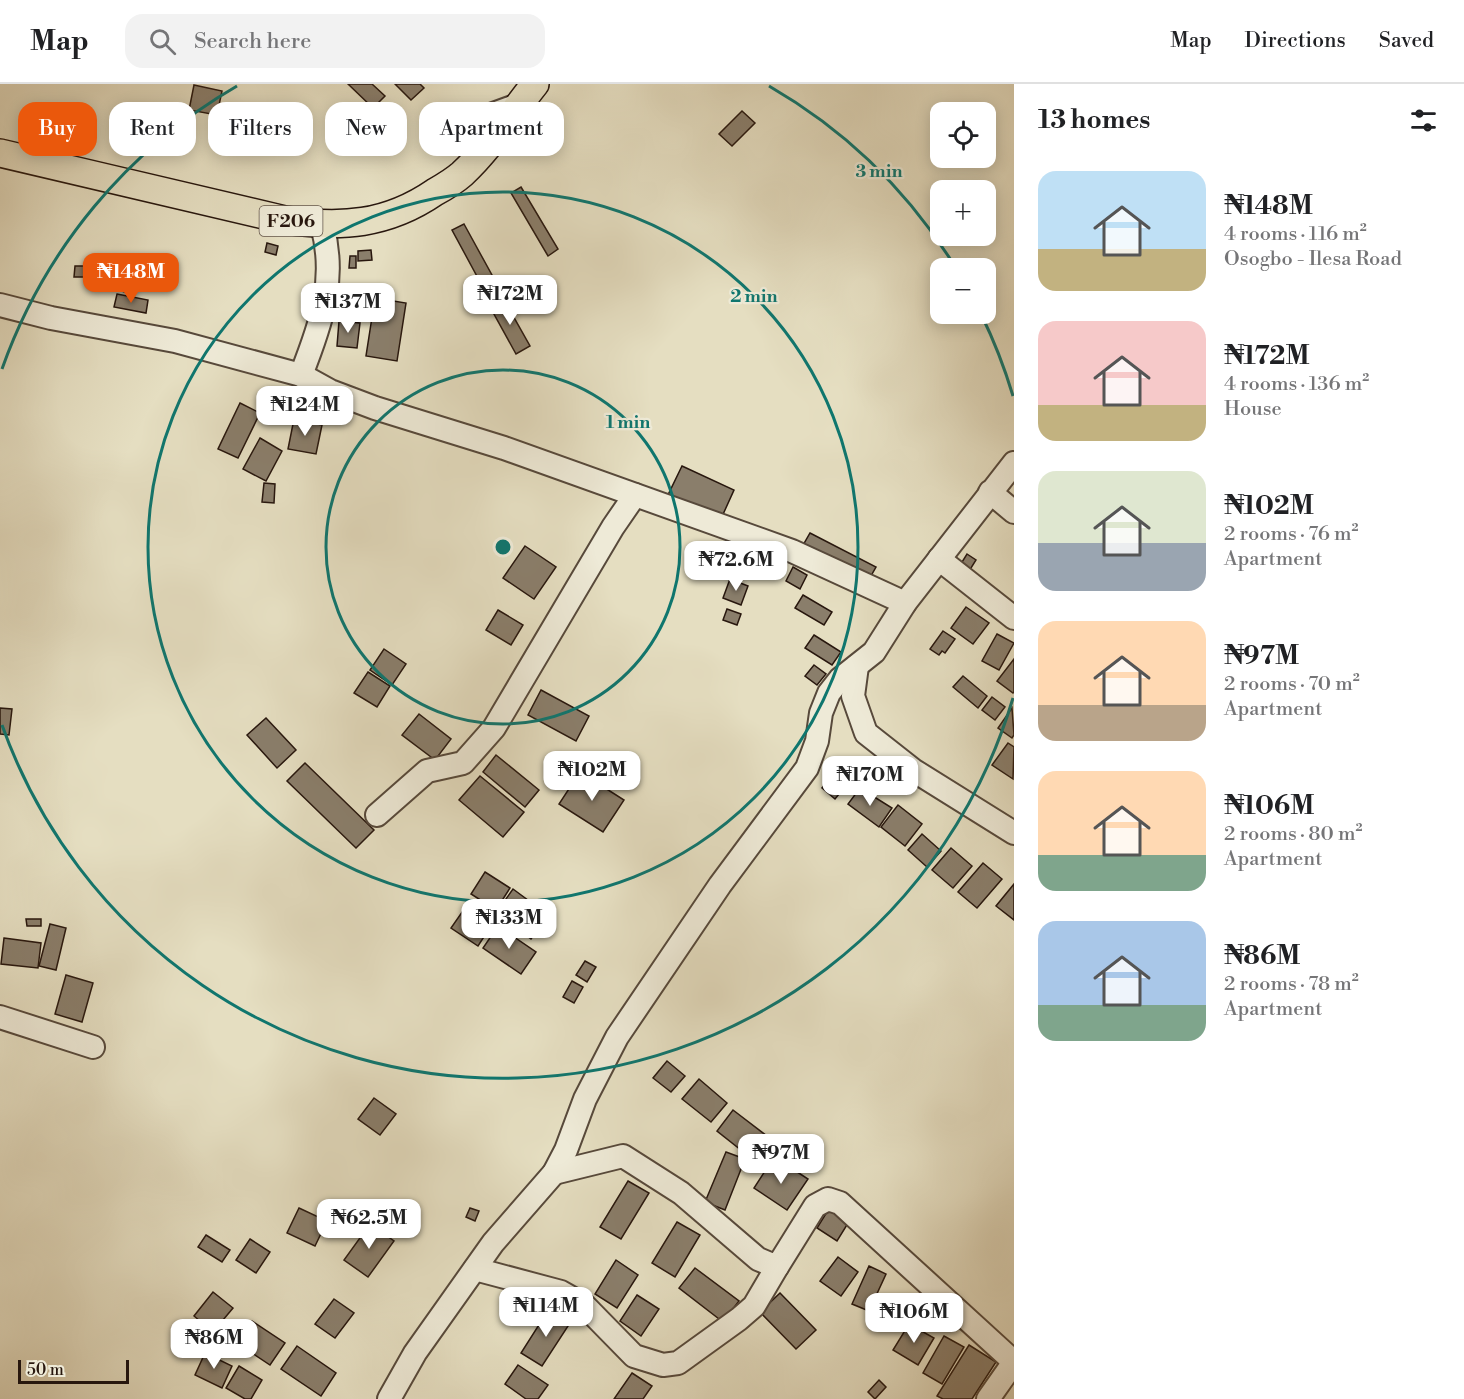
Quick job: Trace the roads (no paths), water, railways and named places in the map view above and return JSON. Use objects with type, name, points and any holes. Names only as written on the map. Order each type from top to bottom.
[{"type":"main road","name":"F206","points":[[520,102],[535,84]]},
{"type":"main road","name":"F206","points":[[0,153],[285,220],[322,225],[366,222],[392,215],[418,204],[460,176],[476,156]]},
{"type":"street","points":[[301,375],[318,330],[330,274],[327,244],[322,225]]},
{"type":"street","points":[[0,305],[51,318],[175,341],[301,375],[330,391],[375,408],[504,448],[792,550],[905,603]]},
{"type":"street","points":[[389,1399],[415,1353],[475,1269],[526,1203],[554,1173],[566,1150],[585,1099],[617,1037],[720,885],[807,768],[817,741],[824,701],[840,679],[874,652],[905,603],[1014,463]]},
{"type":"street","points":[[990,492],[1014,512]]},
{"type":"street","points":[[377,815],[427,771],[464,763],[494,728],[613,526],[635,495]]},
{"type":"street","points":[[939,559],[1014,618]]},
{"type":"street","points":[[857,666],[853,696],[866,733],[913,770],[1014,833]]},
{"type":"street","points":[[0,1017],[93,1047]]},
{"type":"street","points":[[554,1173],[623,1156],[681,1193],[758,1259],[777,1267]]},
{"type":"street","points":[[475,1269],[561,1292],[584,1305],[634,1356],[663,1365],[678,1363],[754,1306],[815,1206],[828,1199],[840,1203],[1014,1362],[988,1399]]}]
